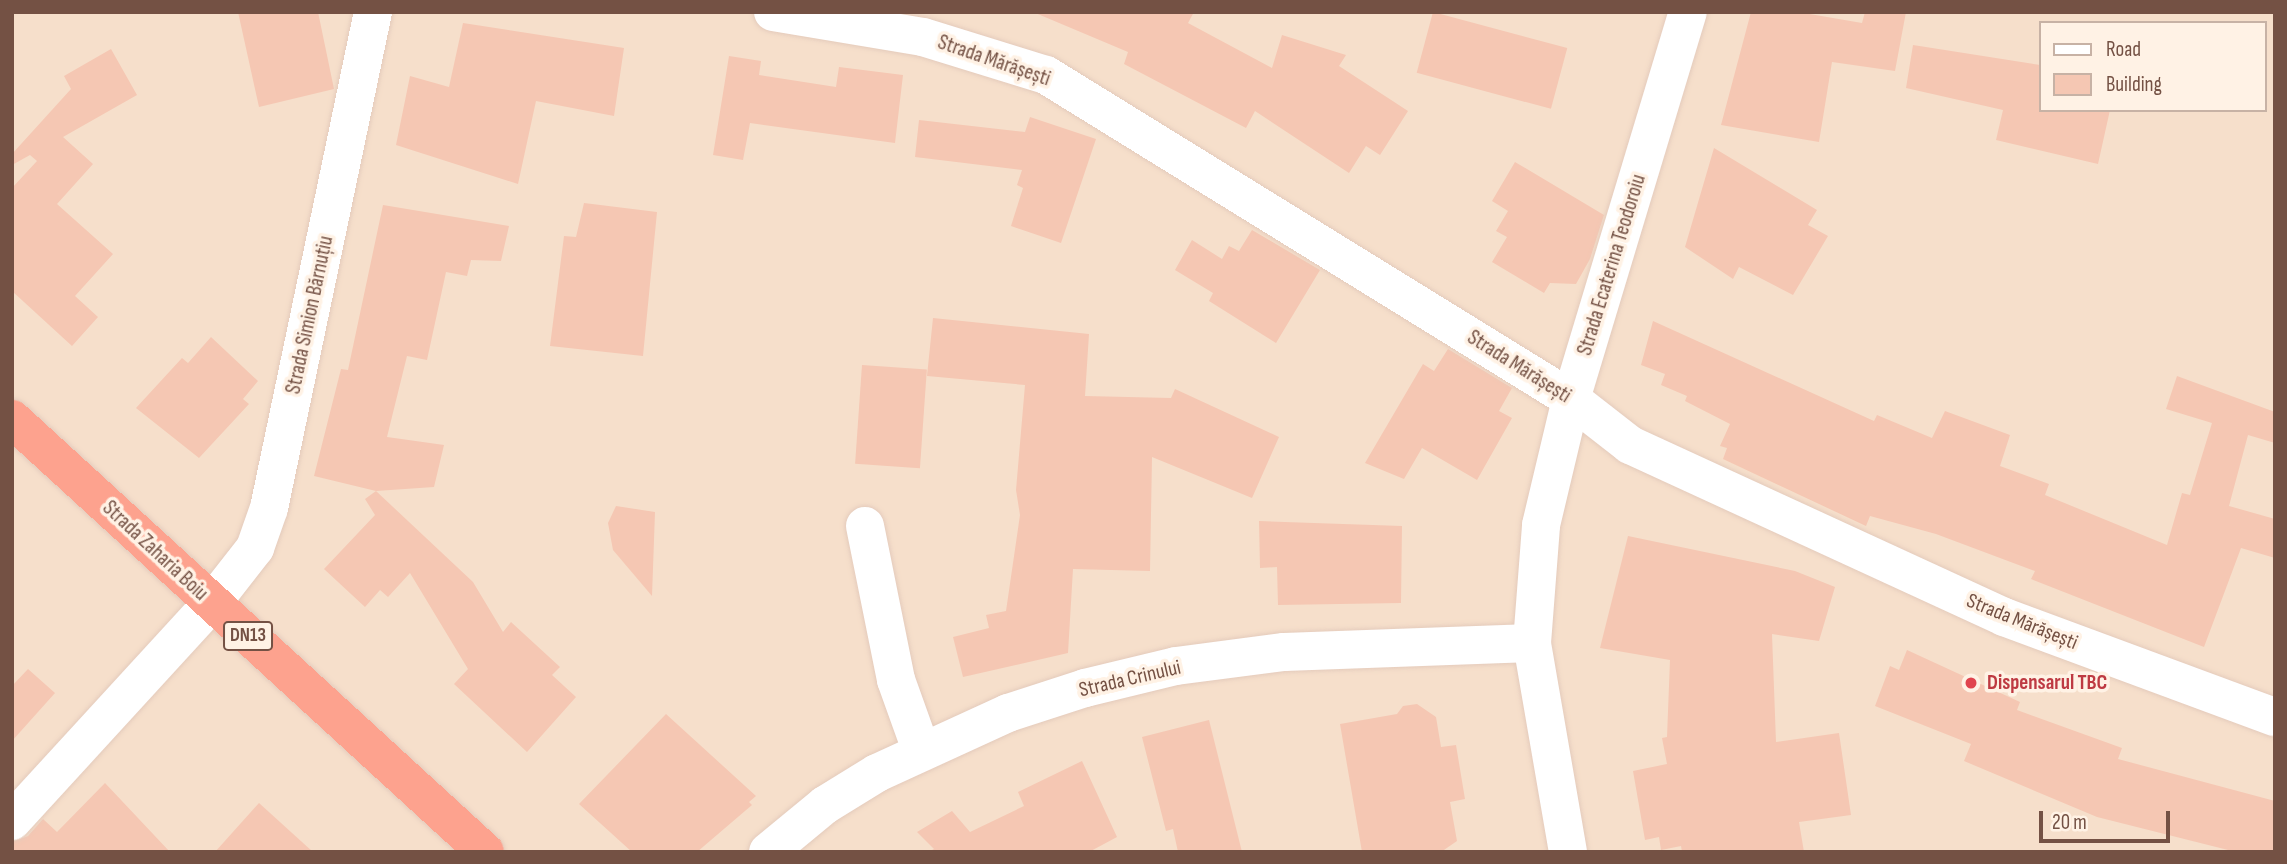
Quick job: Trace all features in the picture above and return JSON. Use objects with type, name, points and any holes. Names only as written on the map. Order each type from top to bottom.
[{"type":"highway","name":"Strada Zaharia Boiu","points":[[12,419],[485,852]]},
{"type":"street","name":"Strada Simion Bărnuțiu","points":[[12,821],[212,603],[255,548],[269,508],[373,12]]},
{"type":"street","name":"Strada Mărășești","points":[[773,12],[923,37],[1046,75],[1572,399],[1630,445],[2004,618],[2275,717]]},
{"type":"street","name":"Strada Ecaterina Teodoroiu","points":[[1568,852],[1532,643],[1541,525],[1572,399],[1688,12]]},
{"type":"street","points":[[865,526],[896,680],[922,750]]},
{"type":"street","name":"Strada Crinului","points":[[768,852],[825,805],[922,750],[1085,688],[1176,666],[1284,652],[1532,643]]},
{"type":"shaded area","points":[[12,12],[2275,12],[2275,852],[12,852]]},
{"type":"building","points":[[238,12],[318,12],[334,89],[259,107]]},
{"type":"building","points":[[1033,12],[1194,12],[1188,23],[1272,68],[1282,35],[1346,55],[1339,66],[1408,111],[1380,155],[1366,146],[1349,173],[1255,111],[1246,128],[1124,64],[1128,52]]},
{"type":"building","points":[[1433,12],[1567,48],[1551,109],[1417,73]]},
{"type":"building","points":[[1751,12],[1798,12],[1862,23],[1865,12],[1906,12],[1895,71],[1832,62],[1819,142],[1721,125]]},
{"type":"building","points":[[463,23],[624,48],[614,116],[536,101],[518,184],[396,145],[410,76],[449,87]]},
{"type":"building","points":[[1913,45],[2038,65],[2038,112],[2110,112],[2098,164],[1996,140],[2003,110],[1906,88]]},
{"type":"building","points":[[111,49],[137,95],[63,137],[93,164],[57,204],[113,254],[75,296],[98,317],[72,346],[12,291],[12,188],[37,161],[30,155],[12,165],[12,154],[71,89],[64,76]]},
{"type":"building","points":[[729,56],[761,61],[759,75],[836,87],[839,67],[903,75],[895,143],[750,123],[743,160],[713,155]]},
{"type":"building","points":[[1030,117],[1096,139],[1061,243],[1011,226],[1023,188],[1017,185],[1022,170],[915,157],[919,120],[1025,132]]},
{"type":"building","points":[[1714,148],[1817,210],[1808,225],[1828,236],[1793,295],[1739,267],[1733,279],[1685,247]]},
{"type":"building","points":[[1515,162],[1604,215],[1590,259],[1576,284],[1550,283],[1544,293],[1492,262],[1507,237],[1496,231],[1508,211],[1492,201]]},
{"type":"building","points":[[584,203],[657,212],[643,356],[550,346],[564,236],[576,237]]},
{"type":"building","points":[[383,205],[509,226],[501,261],[471,260],[467,276],[446,272],[427,360],[407,356],[387,437],[444,445],[434,487],[376,491],[314,476],[341,369],[348,370]]},
{"type":"building","points":[[1252,230],[1320,270],[1276,343],[1209,301],[1213,293],[1175,270],[1192,240],[1222,259],[1229,246],[1239,251]]},
{"type":"building","points":[[933,318],[1089,334],[1085,396],[1171,398],[1175,389],[1279,437],[1252,498],[1152,457],[1150,571],[1073,569],[1068,653],[963,677],[953,637],[989,628],[986,615],[1006,611],[1020,515],[1016,490],[1025,385],[927,376]]},
{"type":"building","points":[[1653,321],[1874,421],[1877,415],[1932,438],[1945,411],[2010,435],[2000,466],[2049,484],[2045,495],[2167,545],[2182,493],[2190,495],[2212,423],[2166,409],[2177,376],[2275,412],[2275,443],[2248,435],[2229,506],[2275,519],[2275,558],[2241,548],[2204,647],[2031,579],[2035,571],[1936,534],[1870,516],[1866,526],[1723,459],[1727,448],[1720,446],[1730,424],[1685,401],[1687,396],[1661,385],[1665,374],[1641,365]]},
{"type":"building","points":[[211,337],[258,381],[243,399],[249,404],[199,458],[136,408],[182,358],[188,363]]},
{"type":"building","points":[[1448,349],[1512,388],[1499,411],[1512,418],[1477,480],[1422,448],[1404,479],[1365,463],[1423,364],[1434,371]]},
{"type":"building","points":[[862,365],[927,370],[920,468],[855,464]]},
{"type":"building","points":[[376,491],[473,582],[503,632],[511,622],[560,667],[552,675],[576,697],[527,752],[454,684],[468,669],[410,573],[388,597],[380,590],[365,607],[324,569],[375,515],[365,499]]},
{"type":"building","points":[[616,506],[655,512],[652,596],[613,550],[608,523]]},
{"type":"building","points":[[1259,521],[1402,526],[1401,603],[1278,605],[1277,567],[1260,568]]},
{"type":"building","points":[[1628,536],[1795,571],[1835,587],[1819,641],[1772,634],[1776,742],[1839,733],[1851,815],[1799,822],[1804,852],[1682,852],[1681,846],[1661,850],[1659,837],[1645,840],[1633,771],[1667,764],[1662,738],[1667,737],[1670,660],[1600,648]]},
{"type":"building","points":[[1907,650],[2020,702],[2017,710],[2122,748],[2118,759],[2275,801],[2275,852],[2236,852],[2097,817],[1964,761],[1971,744],[1875,706],[1890,666],[1899,670]]},
{"type":"building","points":[[28,669],[55,693],[12,741],[12,686]]},
{"type":"building","points":[[1417,704],[1436,717],[1441,747],[1456,745],[1465,799],[1450,802],[1457,841],[1441,852],[1362,852],[1340,724],[1397,714],[1403,706]]},
{"type":"building","points":[[666,714],[756,796],[749,802],[752,805],[697,852],[632,852],[579,804]]},
{"type":"building","points":[[1209,720],[1242,852],[1178,852],[1173,829],[1166,831],[1142,737]]},
{"type":"building","points":[[1082,761],[1117,837],[1089,852],[928,852],[934,849],[917,832],[952,811],[970,832],[1024,806],[1018,792]]},
{"type":"building","points":[[105,783],[170,852],[12,852],[12,842],[28,836],[43,819],[57,832]]},
{"type":"building","points":[[259,803],[313,852],[215,852]]},
{"type":"place","name":"Dispensarul TBC","points":[[1971,683]]}]
